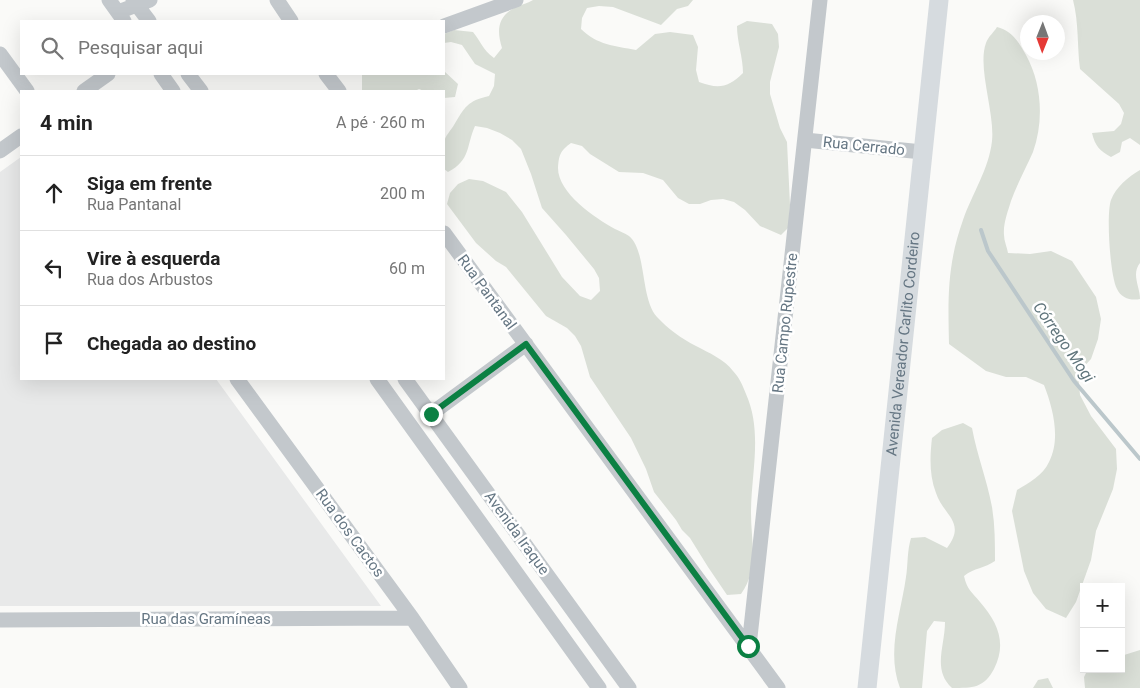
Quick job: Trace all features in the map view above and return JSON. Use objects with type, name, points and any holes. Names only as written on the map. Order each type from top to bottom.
[{"type":"main road","name":"Avenida Vereador Carlito Cordeiro","points":[[867,688],[939,0]]},
{"type":"street","points":[[277,0],[290,20]]},
{"type":"street","points":[[445,26],[516,0]]},
{"type":"street","name":"Rua Campo Rupestre","points":[[748,646],[820,0]]},
{"type":"street","points":[[117,11],[140,2],[149,20]]},
{"type":"street","points":[[0,54],[25,90]]},
{"type":"street","points":[[85,90],[107,75]]},
{"type":"street","points":[[162,75],[173,90]]},
{"type":"street","points":[[189,75],[200,90]]},
{"type":"street","points":[[327,75],[338,90]]},
{"type":"street","points":[[0,151],[20,137]]},
{"type":"street","name":"Rua Cerrado","points":[[805,140],[922,152]]},
{"type":"street","name":"Rua Pantanal","points":[[445,234],[778,688]]},
{"type":"street","points":[[431,414],[526,344]]},
{"type":"street","name":"Rua dos Cactos","points":[[238,380],[412,618],[460,688]]},
{"type":"street","name":"Avenida Iraque","points":[[378,380],[599,688]]},
{"type":"street","name":"Avenida Iraque","points":[[406,380],[629,688]]},
{"type":"street","name":"Rua das Gramíneas","points":[[0,620],[412,618]]},
{"type":"shaded area","points":[[533,0],[693,0],[688,6],[677,9],[661,25],[613,7],[599,6],[587,8],[582,18],[581,29],[600,42],[636,50],[655,34],[670,32],[693,35],[698,47],[696,70],[699,82],[712,86],[722,86],[732,82],[743,73],[737,26],[747,21],[772,24],[778,34],[779,47],[770,82],[770,94],[780,128],[787,142],[790,205],[789,227],[781,235],[760,226],[745,210],[734,202],[723,199],[711,200],[700,204],[689,204],[678,198],[663,180],[643,173],[619,172],[590,154],[582,146],[571,143],[564,148],[560,156],[558,168],[564,187],[579,204],[615,229],[629,236],[635,243],[639,252],[648,298],[657,317],[680,337],[725,363],[737,376],[744,388],[754,423],[755,453],[751,498],[753,555],[750,575],[741,594],[727,595],[690,538],[654,492],[646,469],[631,438],[590,377],[581,346],[575,336],[567,328],[546,316],[506,267],[496,261],[476,243],[447,204],[450,193],[458,184],[469,179],[483,181],[506,192],[522,212],[562,277],[580,296],[591,300],[600,291],[599,278],[594,269],[542,208],[521,149],[512,140],[487,128],[475,126],[467,152],[461,163],[448,172],[445,170],[446,138],[467,106],[476,100],[489,96],[494,86],[495,74],[475,64],[462,45],[451,42],[445,43],[445,34],[454,30],[473,32],[484,49],[494,58],[502,48],[499,29],[503,18],[511,10]]},
{"type":"shaded area","points":[[1073,0],[1140,0],[1140,145],[1130,138],[1122,142],[1120,152],[1111,157],[1098,148],[1092,133],[1114,131],[1121,124],[1124,113],[1119,104],[1080,69]]},
{"type":"shaded area","points":[[997,27],[1006,31],[1017,41],[1020,46],[1020,60],[1028,60],[1031,66],[1040,103],[1037,140],[1013,195],[1005,222],[1004,237],[1008,253],[1030,254],[1051,251],[1072,261],[1096,297],[1101,319],[1098,339],[1091,359],[1078,373],[1080,395],[1091,416],[1116,449],[1117,469],[1113,489],[1096,531],[1091,560],[1083,583],[1080,583],[1080,591],[1076,602],[1066,618],[1046,609],[1033,593],[1024,571],[1012,511],[1017,490],[1043,471],[1053,453],[1055,434],[1053,413],[1044,385],[1026,377],[1006,377],[986,371],[949,344],[949,296],[954,252],[963,220],[984,171],[992,141],[984,64],[987,41]]},
{"type":"shaded area","points":[[445,72],[458,84],[455,97],[445,98],[445,90],[362,90],[362,75],[445,75]]},
{"type":"shaded area","points":[[20,158],[20,380],[217,380],[381,606],[0,606],[0,172]]},
{"type":"shaded area","points":[[1140,170],[1140,263],[1137,267],[1136,276],[1140,299],[1133,300],[1121,295],[1117,289],[1112,272],[1109,218],[1111,200],[1116,191],[1127,179]]},
{"type":"shaded area","points":[[963,423],[972,428],[992,507],[995,548],[995,561],[964,576],[968,588],[992,618],[996,626],[1000,642],[998,660],[990,675],[982,683],[966,688],[952,688],[942,673],[941,666],[945,622],[934,621],[927,631],[922,688],[900,688],[894,661],[894,647],[911,538],[925,537],[947,548],[955,532],[952,519],[939,501],[932,479],[932,438],[942,430]]},
{"type":"shaded area","points":[[1140,650],[1140,688],[1085,688],[1084,677],[1086,673],[1125,673],[1125,655]]},
{"type":"shaded area","points":[[1048,678],[1053,688],[1033,688],[1038,680]]},
{"type":"waterway","name":"Córrego Mogi","points":[[981,230],[988,251],[1074,381],[1140,459]]},
{"type":"route","points":[[431,414],[526,344],[748,646]]}]
